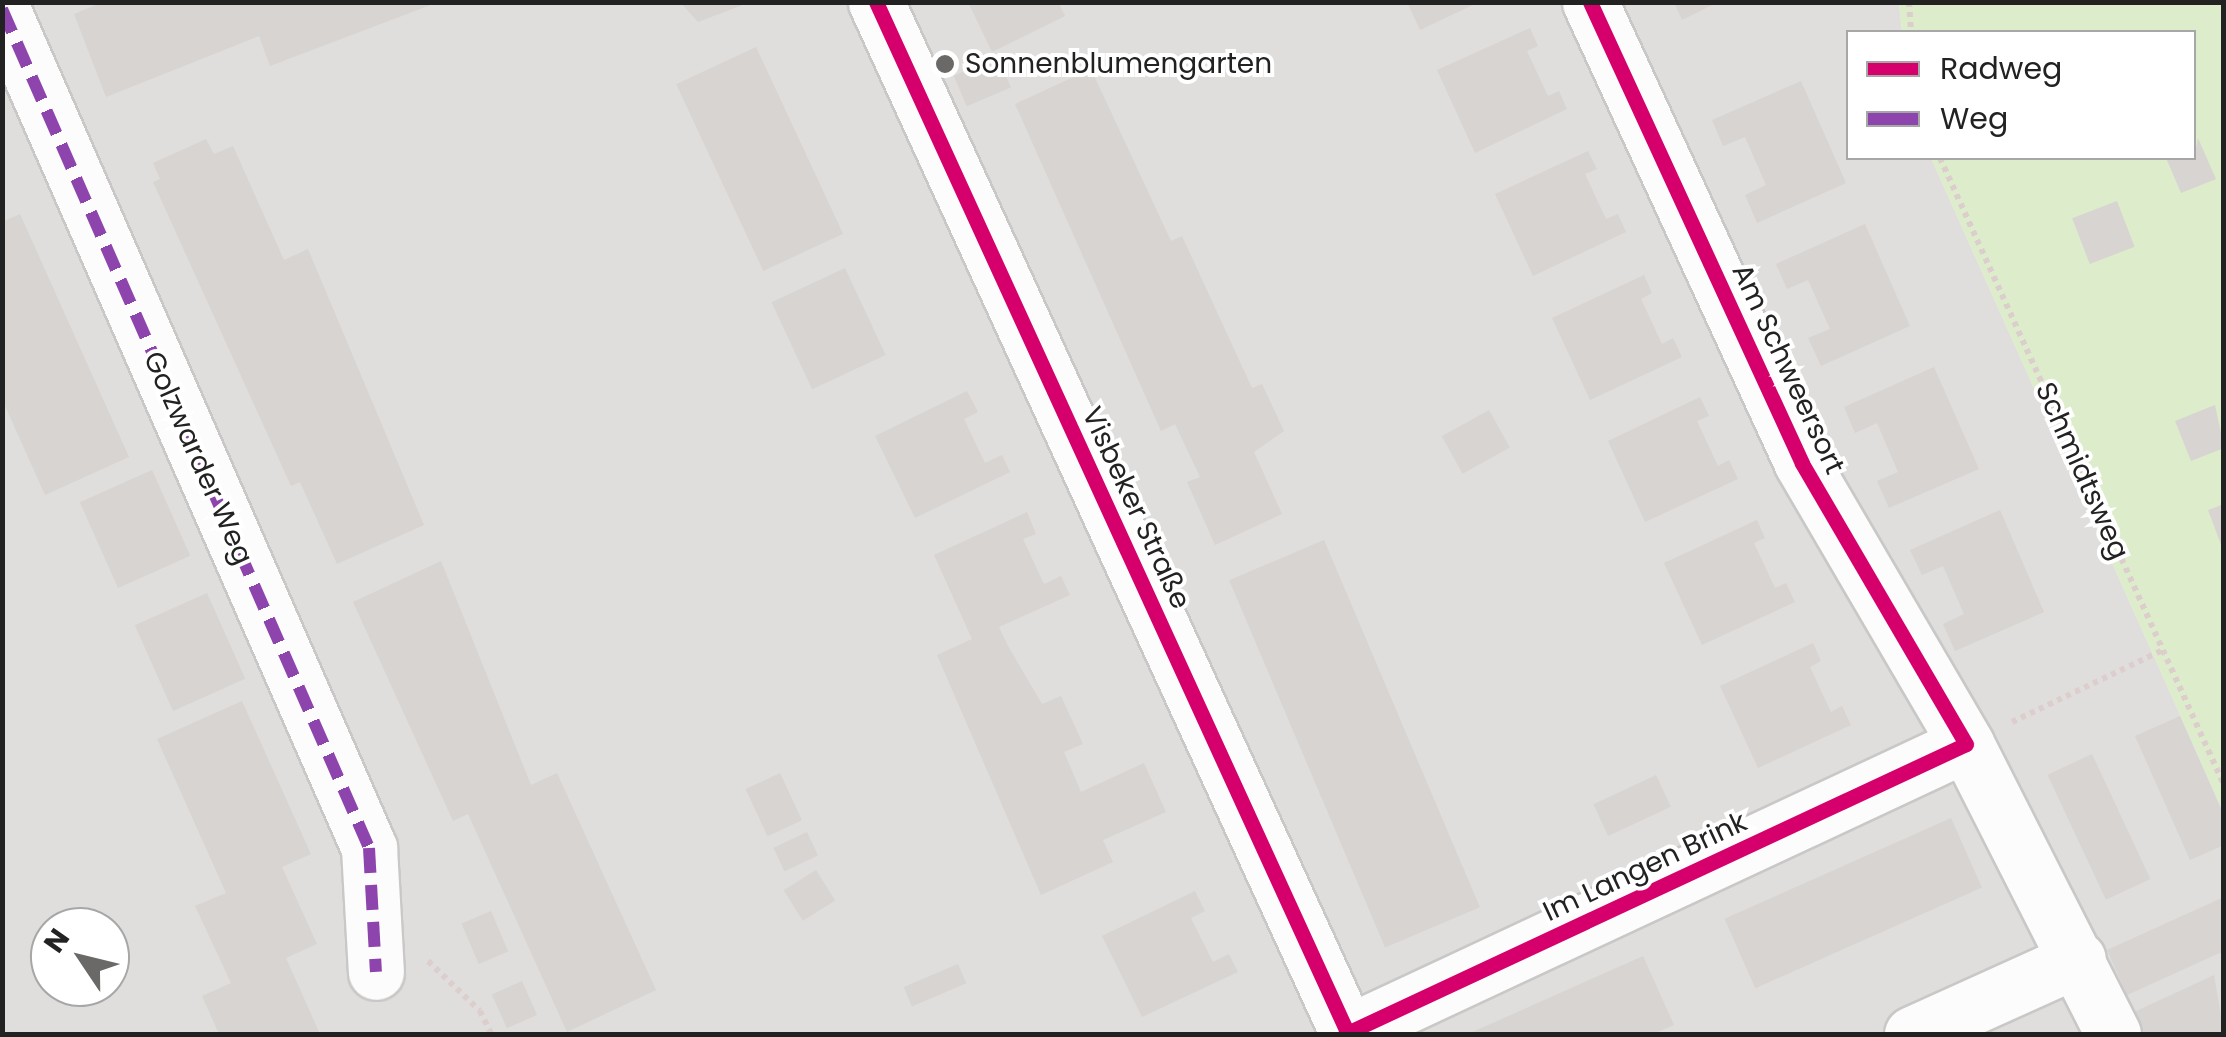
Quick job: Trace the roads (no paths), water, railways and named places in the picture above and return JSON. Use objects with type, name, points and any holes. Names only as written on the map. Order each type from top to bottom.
[{"type":"street","name":"Visbeker Straße","points":[[876,2],[1347,1034]]},
{"type":"street","name":"Am Schweersort","points":[[1590,2],[1802,463],[1966,744]]},
{"type":"street","name":"Golzwarder Weg","points":[[2,9],[368,848],[376,912],[376,972]]},
{"type":"street","name":"Im Langen Brink","points":[[1347,1034],[1966,744]]},
{"type":"street","points":[[1966,744],[2078,958],[2113,1034]]},
{"type":"street","points":[[1912,1034],[2078,958]]},
{"type":"place","name":"Sonnenblumengarten","points":[[945,64]]}]
